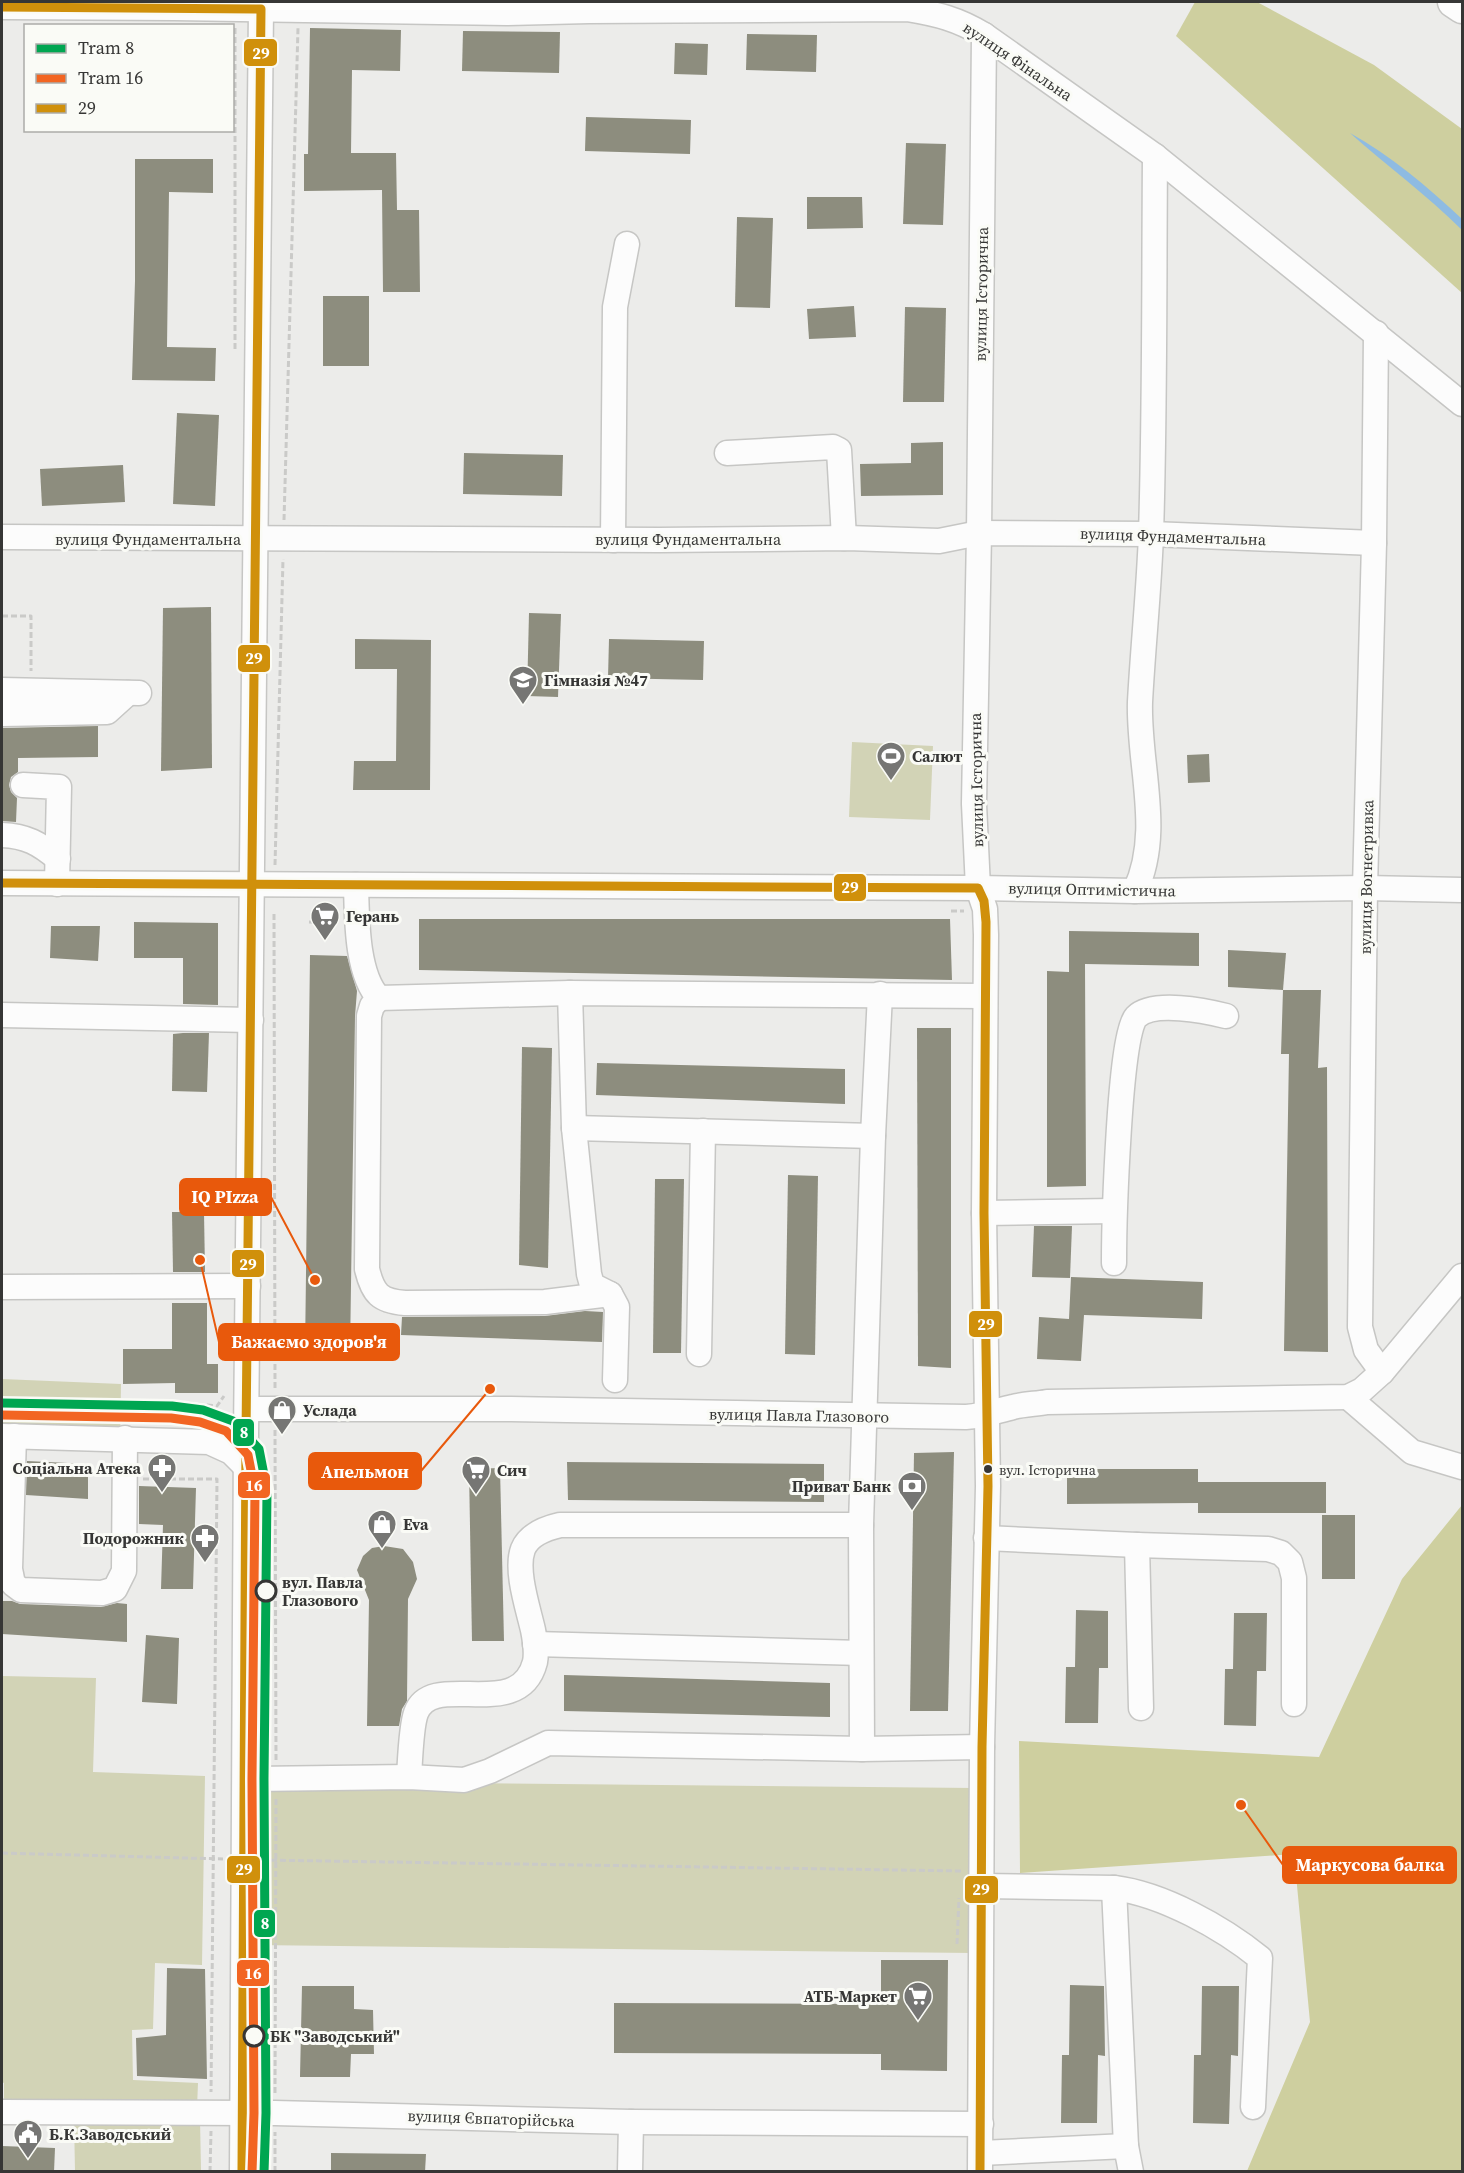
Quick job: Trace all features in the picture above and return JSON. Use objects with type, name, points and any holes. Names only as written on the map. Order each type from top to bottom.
[{"type":"main road","points":[[1454,2],[1462,8]]},
{"type":"street","name":"вулиця Фінальна","points":[[2,7],[162,5],[299,10],[507,13],[907,9],[936,14],[964,23],[984,35],[1155,156],[1462,404]]},
{"type":"street","points":[[242,2172],[251,1020],[264,885],[256,540],[261,9]]},
{"type":"street","name":"вулиця Історична","points":[[981,2162],[980,1879],[988,1485],[984,1213],[986,922],[984,901],[978,888],[974,804],[984,35]]},
{"type":"street","points":[[1135,891],[1146,863],[1148,833],[1140,705],[1151,534],[1155,156]]},
{"type":"street","points":[[613,540],[615,307],[627,244]]},
{"type":"street","name":"вулиця Вогнетривка","points":[[1376,333],[1374,543],[1365,888],[1360,1327],[1366,1350],[1382,1372]]},
{"type":"street","points":[[727,453],[833,447],[839,450],[844,538]]},
{"type":"street","name":"вулиця Фундаментальна","points":[[2,537],[256,540],[844,538],[939,541],[979,533],[1151,534],[1374,543]]},
{"type":"street","points":[[2,690],[134,693],[107,712],[2,714]]},
{"type":"street","points":[[23,785],[68,787],[58,858],[57,884]]},
{"type":"street","points":[[2,835],[21,836],[58,858]]},
{"type":"street","name":"вулиця Оптимістична","points":[[2,883],[978,888],[1135,891],[1365,888],[1462,890]]},
{"type":"street","points":[[356,885],[358,936],[362,963],[379,998]]},
{"type":"street","points":[[570,993],[574,1128],[589,1274],[592,1285],[610,1294],[617,1307],[615,1380]]},
{"type":"street","points":[[610,1294],[532,1303],[405,1303],[390,1302],[379,1296],[371,1286],[367,1269],[369,1017],[372,1006],[379,998],[570,993],[985,996]]},
{"type":"street","points":[[862,1749],[861,1525],[873,1136],[880,994]]},
{"type":"street","points":[[1114,1263],[1113,1211],[1126,1045],[1135,1017],[1145,1011],[1157,1009],[1202,1010],[1226,1016]]},
{"type":"street","points":[[2,1015],[251,1020]]},
{"type":"street","points":[[574,1128],[873,1136]]},
{"type":"street","points":[[699,1354],[703,1131]]},
{"type":"street","points":[[984,1213],[1113,1211]]},
{"type":"street","points":[[1462,1276],[1382,1372],[1362,1390],[1348,1397],[1412,1452],[1462,1467]]},
{"type":"street","points":[[2,1287],[248,1286]]},
{"type":"street","name":"вулиця Павла Глазового","points":[[247,1409],[511,1409],[966,1418],[986,1416],[1014,1406],[1047,1402],[1348,1397]]},
{"type":"street","points":[[125,1438],[124,1571],[115,1589],[102,1593],[21,1590],[13,1584],[10,1569],[8,1436],[125,1438],[209,1442],[231,1452],[246,1467]]},
{"type":"street","points":[[409,1777],[416,1713],[426,1700],[439,1695],[489,1695],[515,1690],[526,1680],[535,1662],[536,1644],[521,1570],[523,1548],[531,1538],[544,1529],[560,1525],[861,1525]]},
{"type":"street","points":[[986,1538],[1257,1548],[1281,1553],[1290,1562],[1294,1578],[1294,1704]]},
{"type":"street","points":[[1137,1545],[1141,1708]]},
{"type":"street","points":[[536,1644],[861,1653]]},
{"type":"street","points":[[245,1779],[409,1777],[464,1780],[490,1771],[548,1743],[862,1749],[982,1747]]},
{"type":"street","points":[[980,1879],[1136,1890],[1207,1922],[1237,1939],[1260,1959],[1253,2107]]},
{"type":"street","points":[[1114,1888],[1126,2146],[1131,2172]]},
{"type":"street","name":"вулиця Євпаторійська","points":[[2,2112],[275,2113],[631,2122],[981,2124]]},
{"type":"street","points":[[630,2172],[631,2122]]},
{"type":"street","points":[[981,2162],[1126,2146]]},
{"type":"path","points":[[275,2172],[275,1409],[264,885],[284,540],[299,10]]},
{"type":"path","points":[[2,616],[31,616],[31,690]]},
{"type":"path","points":[[323,903],[324,932]]},
{"type":"path","points":[[309,922],[334,923]]},
{"type":"path","points":[[180,1402],[217,1406],[225,1394]]},
{"type":"path","points":[[125,1479],[217,1479],[210,2172]]},
{"type":"path","points":[[2,1853],[980,1879]]},
{"type":"green space","points":[[1195,2],[1257,2],[1374,65],[1462,129],[1462,293],[1176,36]]},
{"type":"green space","name":"Салют","points":[[852,742],[933,746],[930,820],[849,817]]},
{"type":"green space","points":[[2,1379],[121,1384],[120,1446],[2,1444]]},
{"type":"green space","points":[[1462,1505],[1462,2171],[1247,2171],[1310,2022],[1294,1854],[1020,1873],[1019,1741],[1319,1757],[1402,1579]]},
{"type":"green space","points":[[2,1676],[96,1678],[93,1772],[205,1776],[202,1965],[155,1963],[153,2029],[132,2030],[133,2080],[198,2083],[197,2108],[4,2105],[4,2083],[2,2082]]},
{"type":"green space","points":[[250,1781],[975,1788],[973,1953],[250,1945]]},
{"type":"green space","points":[[200,2119],[201,2171],[75,2171],[74,2120]]},
{"type":"water","points":[[1350,133],[1394,161],[1436,195],[1462,219],[1462,230],[1435,205]]},
{"type":"building","points":[[310,28],[401,30],[400,71],[352,70],[351,153],[396,153],[397,210],[419,210],[420,292],[383,292],[382,190],[304,191],[304,154],[308,154]]},
{"type":"building","points":[[463,31],[560,32],[559,73],[462,71]]},
{"type":"building","points":[[747,34],[817,35],[816,72],[746,70]]},
{"type":"building","points":[[675,43],[708,44],[707,75],[674,74]]},
{"type":"building","points":[[586,117],[691,120],[690,154],[585,151]]},
{"type":"building","points":[[906,143],[946,144],[943,225],[903,224]]},
{"type":"building","points":[[135,159],[213,159],[213,193],[169,192],[167,347],[216,348],[215,381],[132,380]]},
{"type":"building","points":[[807,197],[862,197],[863,228],[807,229]]},
{"type":"building","points":[[737,217],[773,218],[770,308],[735,307]]},
{"type":"building","points":[[323,296],[369,296],[369,366],[323,366]]},
{"type":"building","points":[[854,306],[856,337],[809,339],[807,309]]},
{"type":"building","points":[[905,307],[946,308],[944,402],[903,402]]},
{"type":"building","points":[[177,413],[219,415],[215,506],[173,504]]},
{"type":"building","points":[[943,442],[943,495],[861,496],[860,464],[911,463],[911,443]]},
{"type":"building","points":[[464,453],[563,455],[562,496],[463,494]]},
{"type":"building","points":[[123,465],[125,502],[42,506],[40,469]]},
{"type":"building","points":[[211,607],[212,768],[161,771],[163,608]]},
{"type":"building","points":[[529,613],[561,614],[558,697],[527,696]]},
{"type":"building","points":[[355,639],[431,640],[430,790],[353,790],[354,761],[396,761],[397,669],[355,669]]},
{"type":"building","points":[[609,639],[704,641],[703,680],[608,678]]},
{"type":"building","points":[[98,726],[98,757],[18,758],[18,772],[11,777],[9,785],[11,792],[17,798],[16,822],[2,821],[2,728]]},
{"type":"building","points":[[1209,754],[1210,782],[1188,783],[1187,755]]},
{"type":"building","points":[[419,919],[950,919],[952,980],[419,970]]},
{"type":"building","points":[[134,922],[218,923],[218,1005],[183,1004],[183,958],[134,958]]},
{"type":"building","points":[[51,926],[100,926],[98,961],[50,958]]},
{"type":"building","points":[[1069,931],[1199,933],[1199,966],[1085,964],[1086,1186],[1047,1187],[1047,971],[1069,972]]},
{"type":"building","points":[[1228,950],[1286,953],[1283,990],[1228,987]]},
{"type":"building","points":[[310,955],[347,956],[357,991],[350,1352],[305,1353]]},
{"type":"building","points":[[1283,990],[1321,990],[1318,1068],[1327,1067],[1328,1352],[1284,1351],[1289,1054],[1281,1054]]},
{"type":"building","points":[[917,1028],[951,1028],[951,1368],[918,1366]]},
{"type":"building","points":[[209,1033],[207,1092],[172,1091],[173,1034]]},
{"type":"building","points":[[522,1047],[552,1048],[548,1268],[519,1265]]},
{"type":"building","points":[[597,1063],[845,1069],[845,1104],[596,1095]]},
{"type":"building","points":[[788,1175],[818,1176],[815,1355],[785,1354]]},
{"type":"building","points":[[655,1179],[684,1179],[681,1353],[653,1353]]},
{"type":"building","points":[[172,1212],[204,1212],[205,1272],[173,1272]]},
{"type":"building","points":[[1034,1226],[1072,1226],[1070,1278],[1032,1277]]},
{"type":"building","points":[[1071,1277],[1203,1282],[1202,1319],[1084,1315],[1081,1361],[1037,1359],[1039,1317],[1069,1319]]},
{"type":"building","points":[[172,1303],[207,1303],[207,1364],[218,1364],[218,1393],[175,1393],[175,1383],[123,1384],[123,1349],[172,1349]]},
{"type":"building","points":[[585,1311],[603,1312],[602,1342],[401,1335],[402,1317],[545,1316]]},
{"type":"building","points":[[954,1452],[948,1711],[910,1711],[914,1453]]},
{"type":"building","points":[[27,1461],[88,1464],[88,1499],[26,1495]]},
{"type":"building","points":[[567,1462],[824,1464],[824,1502],[568,1500]]},
{"type":"building","points":[[500,1468],[504,1641],[472,1641],[469,1469]]},
{"type":"building","points":[[1067,1469],[1198,1469],[1198,1482],[1326,1482],[1326,1513],[1198,1513],[1198,1503],[1067,1504]]},
{"type":"building","points":[[139,1486],[196,1488],[193,1589],[161,1589],[163,1525],[139,1524]]},
{"type":"building","points":[[1322,1515],[1355,1515],[1355,1579],[1322,1579]]},
{"type":"building","points":[[384,1546],[403,1549],[413,1562],[417,1579],[408,1599],[407,1701],[402,1709],[399,1726],[367,1726],[369,1600],[357,1570],[363,1556],[372,1548]]},
{"type":"building","points":[[2,1601],[20,1604],[101,1607],[117,1603],[127,1604],[127,1642],[2,1634]]},
{"type":"building","points":[[1076,1610],[1108,1611],[1108,1668],[1099,1668],[1098,1723],[1065,1723],[1066,1667],[1075,1667]]},
{"type":"building","points":[[1234,1613],[1267,1613],[1266,1671],[1257,1671],[1256,1726],[1224,1725],[1225,1669],[1233,1669]]},
{"type":"building","points":[[146,1635],[179,1638],[177,1704],[142,1702]]},
{"type":"building","points":[[564,1675],[830,1683],[830,1717],[564,1711]]},
{"type":"building","points":[[881,1960],[948,1960],[947,2071],[881,2070],[881,2054],[614,2053],[614,2003],[881,2004]]},
{"type":"building","points":[[167,1968],[205,1969],[207,2079],[137,2076],[136,2038],[166,2035]]},
{"type":"building","points":[[1070,1985],[1104,1986],[1105,2056],[1098,2055],[1097,2123],[1061,2123],[1062,2055],[1069,2055]]},
{"type":"building","points":[[302,1986],[354,1986],[354,2009],[373,2010],[374,2054],[351,2054],[350,2077],[300,2077]]},
{"type":"building","points":[[1202,1986],[1239,1986],[1238,2056],[1231,2055],[1229,2124],[1193,2123],[1194,2055],[1201,2055]]},
{"type":"building","name":"Б.К.Заводський","points":[[2,2146],[55,2148],[54,2172],[2,2172]]},
{"type":"building","points":[[331,2153],[426,2154],[425,2172],[331,2172]]},
{"type":"tram line","name":"8","points":[[2,1403],[172,1406],[203,1410],[233,1421],[259,1449],[267,1490],[264,2172]]},
{"type":"tram line","name":"16","points":[[2,1415],[171,1418],[200,1422],[226,1431],[248,1455],[255,1491],[252,2172]]},
{"type":"transit line","name":"29","points":[[2,7],[261,9],[246,1435],[242,2172]]},
{"type":"transit line","name":"29","points":[[2,883],[978,888],[984,901],[986,922],[984,1213],[988,1486],[982,1747],[980,2172]]},
{"type":"place","name":"Гімназія №47","points":[[523,706]]},
{"type":"place","name":"Салют","points":[[891,782]]},
{"type":"place","name":"Герань","points":[[325,942]]},
{"type":"place","name":"Бажаємо здоров'я","points":[[200,1260]]},
{"type":"place","name":"IQ PIzza","points":[[315,1280]]},
{"type":"place","name":"Апельмон","points":[[490,1389]]},
{"type":"place","name":"Услада","points":[[282,1436]]},
{"type":"place","name":"вул. Історична","points":[[988,1469]]},
{"type":"place","name":"Соціальна Атека","points":[[162,1494]]},
{"type":"place","name":"Сич","points":[[476,1496]]},
{"type":"place","name":"Приват Банк","points":[[912,1512]]},
{"type":"place","name":"Eva","points":[[382,1550]]},
{"type":"place","name":"Подорожник","points":[[205,1564]]},
{"type":"place","name":"вул. Павла Глазового","points":[[266,1591]]},
{"type":"place","name":"Маркусова балка","points":[[1241,1805]]},
{"type":"place","name":"АТБ-Маркет","points":[[918,2022]]},
{"type":"place","name":"БК \"Заводський\"","points":[[254,2036]]},
{"type":"place","name":"Б.К.Заводський","points":[[28,2160]]}]
